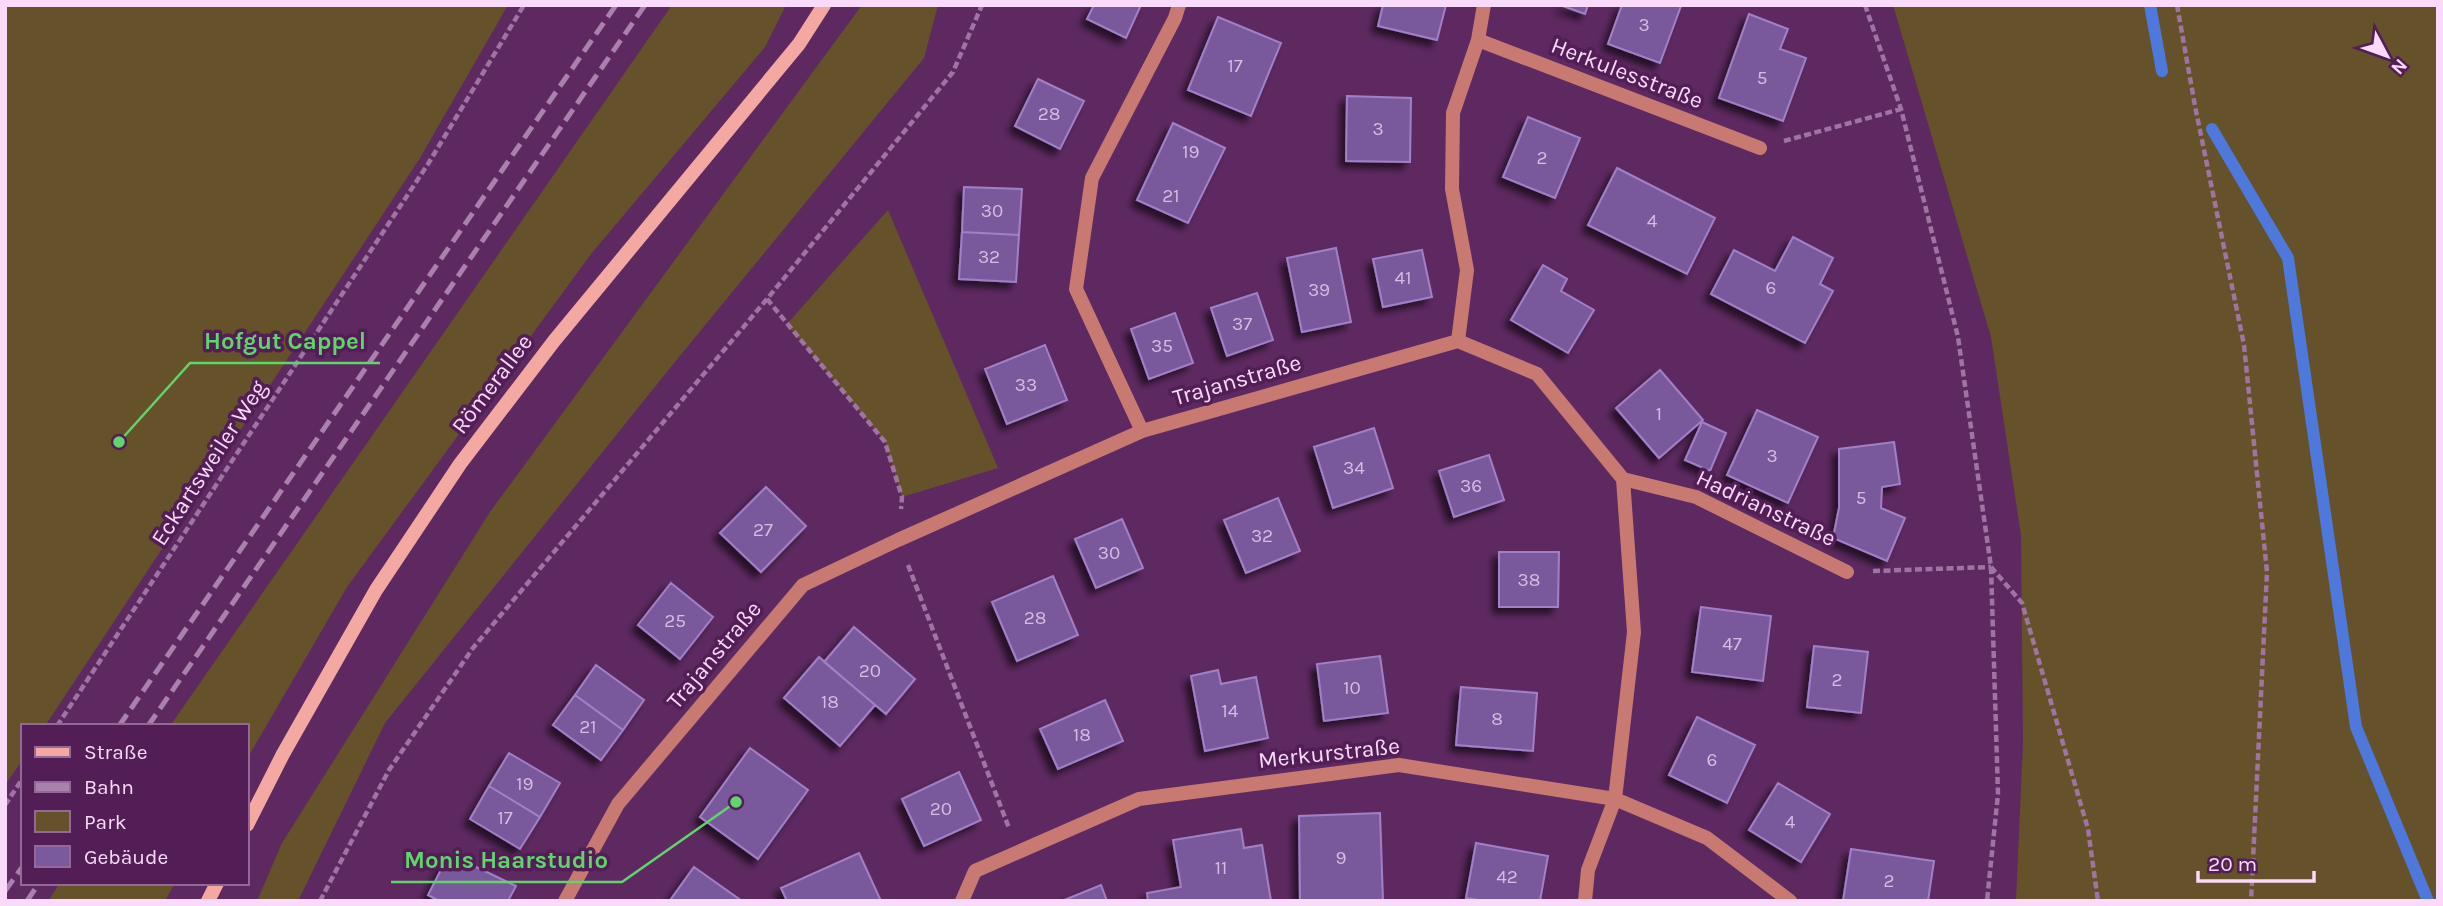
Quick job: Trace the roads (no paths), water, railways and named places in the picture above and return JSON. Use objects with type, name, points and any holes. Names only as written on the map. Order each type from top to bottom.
[{"type":"street","name":"Römerallee","points":[[248,823],[283,754],[376,590],[460,464],[554,341],[799,44],[824,5]]},
{"type":"street","points":[[1142,431],[1076,289],[1092,178],[1175,18],[1179,5]]},
{"type":"street","points":[[1484,5],[1478,40],[1452,113],[1451,189],[1467,270],[1458,341],[1537,374],[1623,479],[1634,632],[1615,799],[1588,870],[1585,901]]},
{"type":"street","name":"Herkulesstraße","points":[[1478,40],[1760,148]]},
{"type":"street","name":"Trajanstraße","points":[[565,901],[618,804],[803,585],[910,534],[1142,431],[1458,341]]},
{"type":"street","name":"Hadrianstraße","points":[[1623,479],[1696,497],[1847,572]]},
{"type":"street","name":"Merkurstraße","points":[[962,901],[975,870],[1139,799],[1399,765],[1615,799],[1707,838],[1790,901]]},
{"type":"street","points":[[208,901],[216,885]]},
{"type":"waterway","points":[[2150,5],[2162,71]]},
{"type":"waterway","points":[[2212,129],[2288,258],[2356,727],[2428,901]]},
{"type":"railway","points":[[120,724],[616,5]]},
{"type":"railway","points":[[149,724],[645,5]]},
{"type":"railway","points":[[5,891],[21,869]]},
{"type":"railway","points":[[27,901],[38,885]]},
{"type":"place","name":"Hofgut Cappel","points":[[119,442]]},
{"type":"place","name":"Monis Haarstudio","points":[[736,802]]}]
